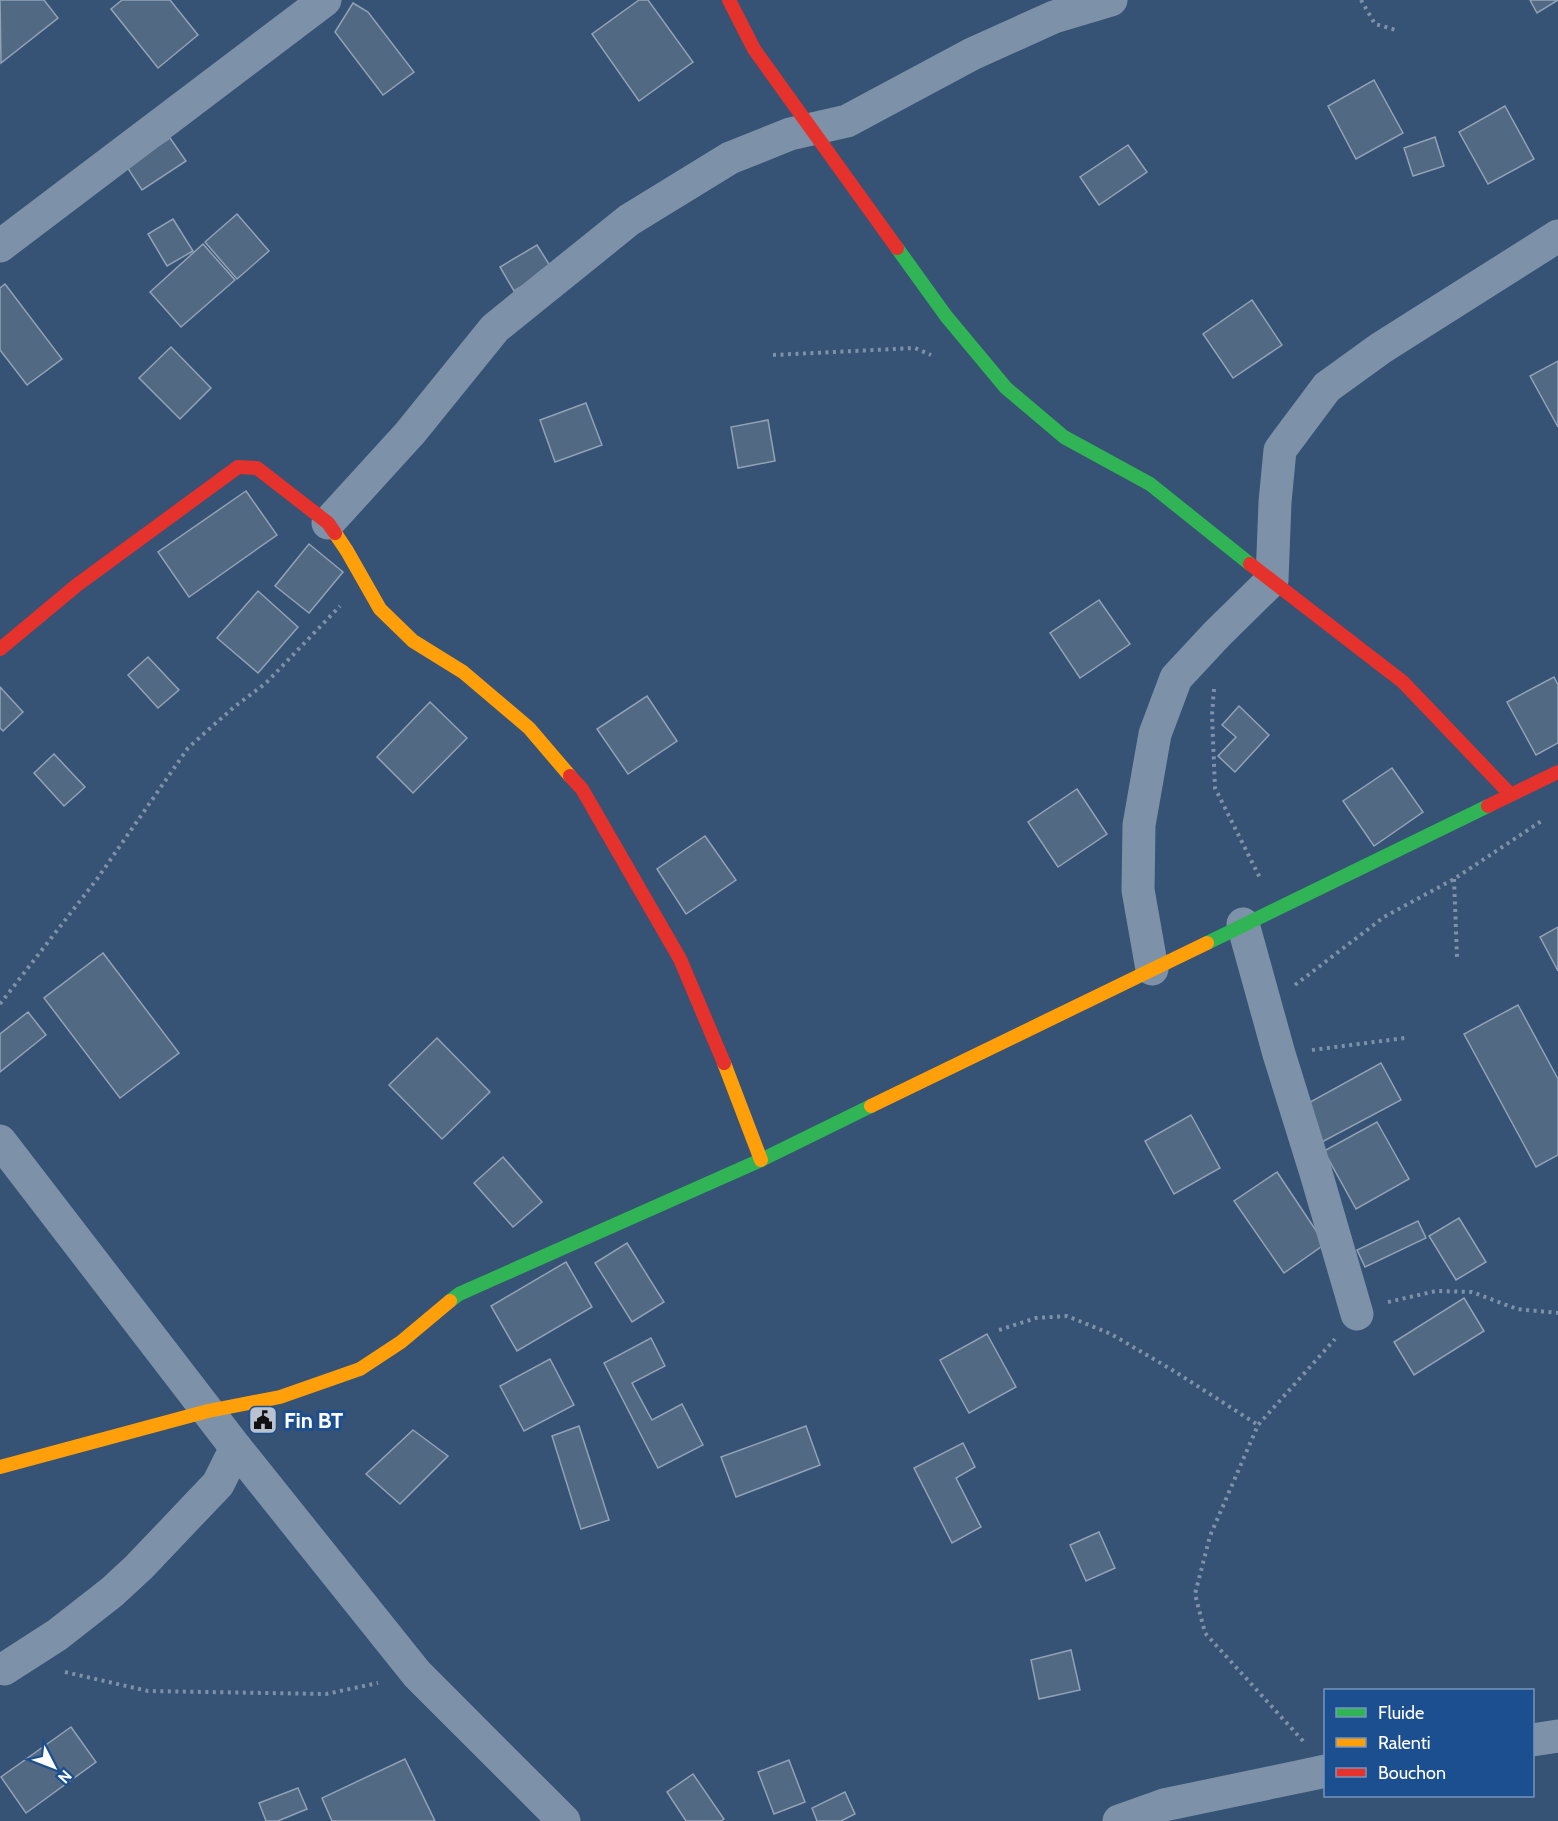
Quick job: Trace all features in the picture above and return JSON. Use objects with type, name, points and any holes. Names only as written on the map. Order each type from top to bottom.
[{"type":"street","points":[[0,246],[325,0]]},
{"type":"street","points":[[729,0],[754,49],[946,316],[1006,387],[1064,437],[1150,484],[1403,682],[1510,794]]},
{"type":"street","points":[[328,523],[410,433],[495,328],[639,214],[730,158],[790,134],[847,121],[972,54],[1054,17],[1111,0]]},
{"type":"street","points":[[1152,969],[1138,890],[1138,825],[1155,734],[1176,678],[1272,580],[1280,450],[1327,387],[1381,348],[1558,236]]},
{"type":"street","points":[[0,649],[76,585],[238,467],[257,468],[328,523],[380,609],[413,641],[463,672],[529,728],[582,789],[680,959],[734,1085],[761,1160]]},
{"type":"street","points":[[0,1467],[208,1411],[280,1397],[360,1369],[402,1342],[459,1294],[761,1160],[1558,771]]},
{"type":"street","points":[[1243,924],[1265,1007],[1357,1314]]},
{"type":"street","points":[[0,1141],[236,1448],[417,1674],[564,1821]]},
{"type":"street","points":[[4,1670],[57,1635],[112,1592],[139,1567],[218,1484],[236,1448]]},
{"type":"street","points":[[1534,1740],[1558,1736]]},
{"type":"street","points":[[1119,1821],[1164,1805],[1318,1760]]},
{"type":"path","points":[[1361,0],[1375,24],[1396,30]]},
{"type":"path","points":[[773,355],[915,348],[935,357]]},
{"type":"path","points":[[0,1004],[97,879],[188,748],[234,707],[266,683],[363,582]]},
{"type":"path","points":[[1217,634],[1212,715],[1215,788],[1277,908]]},
{"type":"path","points":[[1265,1007],[1384,917],[1454,879],[1540,824],[1546,817]]},
{"type":"path","points":[[1454,879],[1457,957]]},
{"type":"path","points":[[1279,1054],[1405,1038]]},
{"type":"path","points":[[1318,1760],[1205,1633],[1195,1594],[1210,1536],[1258,1425],[1357,1314],[1378,1304],[1436,1291],[1472,1292],[1517,1309],[1558,1313]]},
{"type":"path","points":[[999,1330],[1036,1318],[1067,1316],[1112,1334],[1258,1425]]},
{"type":"path","points":[[63,1672],[148,1691],[326,1694],[417,1674]]},
{"type":"building","points":[[0,0],[44,0],[58,18],[1,63]]},
{"type":"building","points":[[122,0],[170,0],[198,35],[158,68],[111,9]]},
{"type":"building","points":[[639,0],[648,0],[693,62],[639,101],[592,34]]},
{"type":"building","points":[[1530,0],[1558,0],[1537,13]]},
{"type":"building","points":[[353,3],[368,12],[414,72],[383,95],[335,32]]},
{"type":"building","points":[[1374,80],[1403,133],[1356,159],[1328,106]]},
{"type":"building","points":[[1505,106],[1534,159],[1488,184],[1459,132]]},
{"type":"building","points":[[1435,137],[1444,166],[1413,176],[1404,148]]},
{"type":"building","points":[[170,138],[186,161],[142,190],[127,167]]},
{"type":"building","points":[[1128,145],[1147,172],[1099,205],[1080,177]]},
{"type":"building","points":[[237,214],[269,251],[237,279],[205,242]]},
{"type":"building","points":[[173,219],[193,251],[167,266],[148,234]]},
{"type":"building","points":[[203,244],[235,280],[181,327],[150,292]]},
{"type":"building","points":[[537,245],[552,269],[514,291],[500,267]]},
{"type":"building","points":[[5,284],[62,359],[27,385],[0,350],[0,288]]},
{"type":"building","points":[[1252,300],[1282,345],[1233,378],[1203,334]]},
{"type":"building","points":[[171,347],[211,388],[180,419],[139,378]]},
{"type":"building","points":[[1558,361],[1558,427],[1530,376]]},
{"type":"building","points":[[586,403],[602,445],[555,462],[540,420]]},
{"type":"building","points":[[768,420],[775,461],[738,468],[731,427]]},
{"type":"building","points":[[246,491],[277,535],[189,597],[158,552]]},
{"type":"building","points":[[309,544],[343,572],[309,613],[275,586]]},
{"type":"building","points":[[258,591],[298,627],[258,673],[217,638]]},
{"type":"building","points":[[1099,600],[1130,644],[1080,678],[1050,633]]},
{"type":"building","points":[[148,657],[179,690],[158,708],[128,675]]},
{"type":"building","points":[[1554,677],[1558,685],[1558,743],[1536,755],[1507,702]]},
{"type":"building","points":[[0,687],[23,712],[3,731],[0,728]]},
{"type":"building","points":[[647,696],[677,741],[628,774],[597,729]]},
{"type":"building","points":[[430,702],[467,738],[413,793],[377,757]]},
{"type":"building","points":[[1239,706],[1269,735],[1235,772],[1218,756],[1236,737],[1222,725]]},
{"type":"building","points":[[54,754],[85,787],[64,806],[34,773]]},
{"type":"building","points":[[1392,768],[1423,812],[1374,846],[1343,801]]},
{"type":"building","points":[[1077,789],[1107,834],[1058,867],[1028,822]]},
{"type":"building","points":[[705,836],[736,880],[686,914],[657,869]]},
{"type":"building","points":[[1558,927],[1558,971],[1540,937]]},
{"type":"building","points":[[103,953],[179,1053],[120,1098],[44,998]]},
{"type":"building","points":[[1518,1005],[1558,1079],[1558,1155],[1536,1167],[1464,1034]]},
{"type":"building","points":[[28,1012],[46,1035],[0,1072],[0,1034]]},
{"type":"building","points":[[437,1038],[490,1092],[442,1139],[389,1085]]},
{"type":"building","points":[[1381,1063],[1401,1100],[1322,1142],[1303,1106]]},
{"type":"building","points":[[1191,1115],[1220,1168],[1174,1194],[1145,1141]]},
{"type":"building","points":[[1377,1122],[1409,1179],[1356,1209],[1324,1151]]},
{"type":"building","points":[[503,1157],[542,1202],[513,1227],[474,1183]]},
{"type":"building","points":[[1277,1172],[1325,1244],[1284,1273],[1234,1201]]},
{"type":"building","points":[[1459,1218],[1486,1262],[1456,1280],[1429,1236]]},
{"type":"building","points":[[1418,1221],[1426,1238],[1365,1267],[1357,1250]]},
{"type":"building","points":[[627,1243],[664,1302],[632,1322],[595,1263]]},
{"type":"building","points":[[566,1262],[592,1307],[517,1351],[491,1306]]},
{"type":"building","points":[[1464,1298],[1484,1331],[1414,1375],[1394,1342]]},
{"type":"building","points":[[987,1334],[1016,1387],[969,1413],[940,1360]]},
{"type":"building","points":[[651,1338],[665,1366],[632,1383],[652,1420],[682,1404],[703,1445],[658,1468],[604,1363]]},
{"type":"building","points":[[550,1359],[574,1405],[524,1431],[500,1386]]},
{"type":"building","points":[[579,1426],[609,1520],[581,1529],[552,1436]]},
{"type":"building","points":[[806,1426],[820,1465],[736,1497],[721,1457]]},
{"type":"building","points":[[413,1430],[448,1456],[400,1504],[366,1474]]},
{"type":"building","points":[[963,1443],[975,1467],[956,1478],[981,1527],[952,1543],[914,1468]]},
{"type":"building","points":[[1099,1532],[1115,1568],[1086,1581],[1070,1545]]},
{"type":"building","points":[[1071,1650],[1080,1690],[1039,1699],[1031,1660]]},
{"type":"building","points":[[71,1727],[96,1762],[26,1813],[1,1777]]},
{"type":"building","points":[[405,1759],[435,1821],[332,1821],[322,1798]]},
{"type":"building","points":[[789,1760],[805,1802],[774,1814],[758,1772]]},
{"type":"building","points":[[693,1774],[724,1819],[721,1821],[686,1821],[667,1792]]},
{"type":"building","points":[[298,1788],[307,1809],[278,1821],[266,1821],[259,1803]]},
{"type":"building","points":[[845,1792],[855,1814],[841,1821],[817,1821],[812,1808]]},
{"type":"traffic: fast","points":[[897,248],[946,316],[1006,388],[1064,437],[1150,484],[1250,564]]},
{"type":"traffic: fast","points":[[1207,943],[1488,806]]},
{"type":"traffic: fast","points":[[450,1301],[459,1294],[761,1160],[871,1106]]},
{"type":"traffic: slow","points":[[335,533],[380,609],[413,641],[463,672],[529,728],[570,776]]},
{"type":"traffic: slow","points":[[871,1106],[1207,943]]},
{"type":"traffic: slow","points":[[724,1063],[761,1160]]},
{"type":"traffic: slow","points":[[0,1467],[208,1411],[280,1397],[360,1369],[401,1342],[450,1301]]},
{"type":"traffic: jam","points":[[729,0],[754,49],[897,248]]},
{"type":"traffic: jam","points":[[0,649],[77,585],[238,467],[257,468],[328,523],[335,533]]},
{"type":"traffic: jam","points":[[1250,564],[1403,682],[1510,794]]},
{"type":"traffic: jam","points":[[1488,806],[1558,772]]},
{"type":"traffic: jam","points":[[570,776],[582,789],[680,959],[724,1063]]},
{"type":"place","name":"Fin BT","points":[[263,1420]]}]
